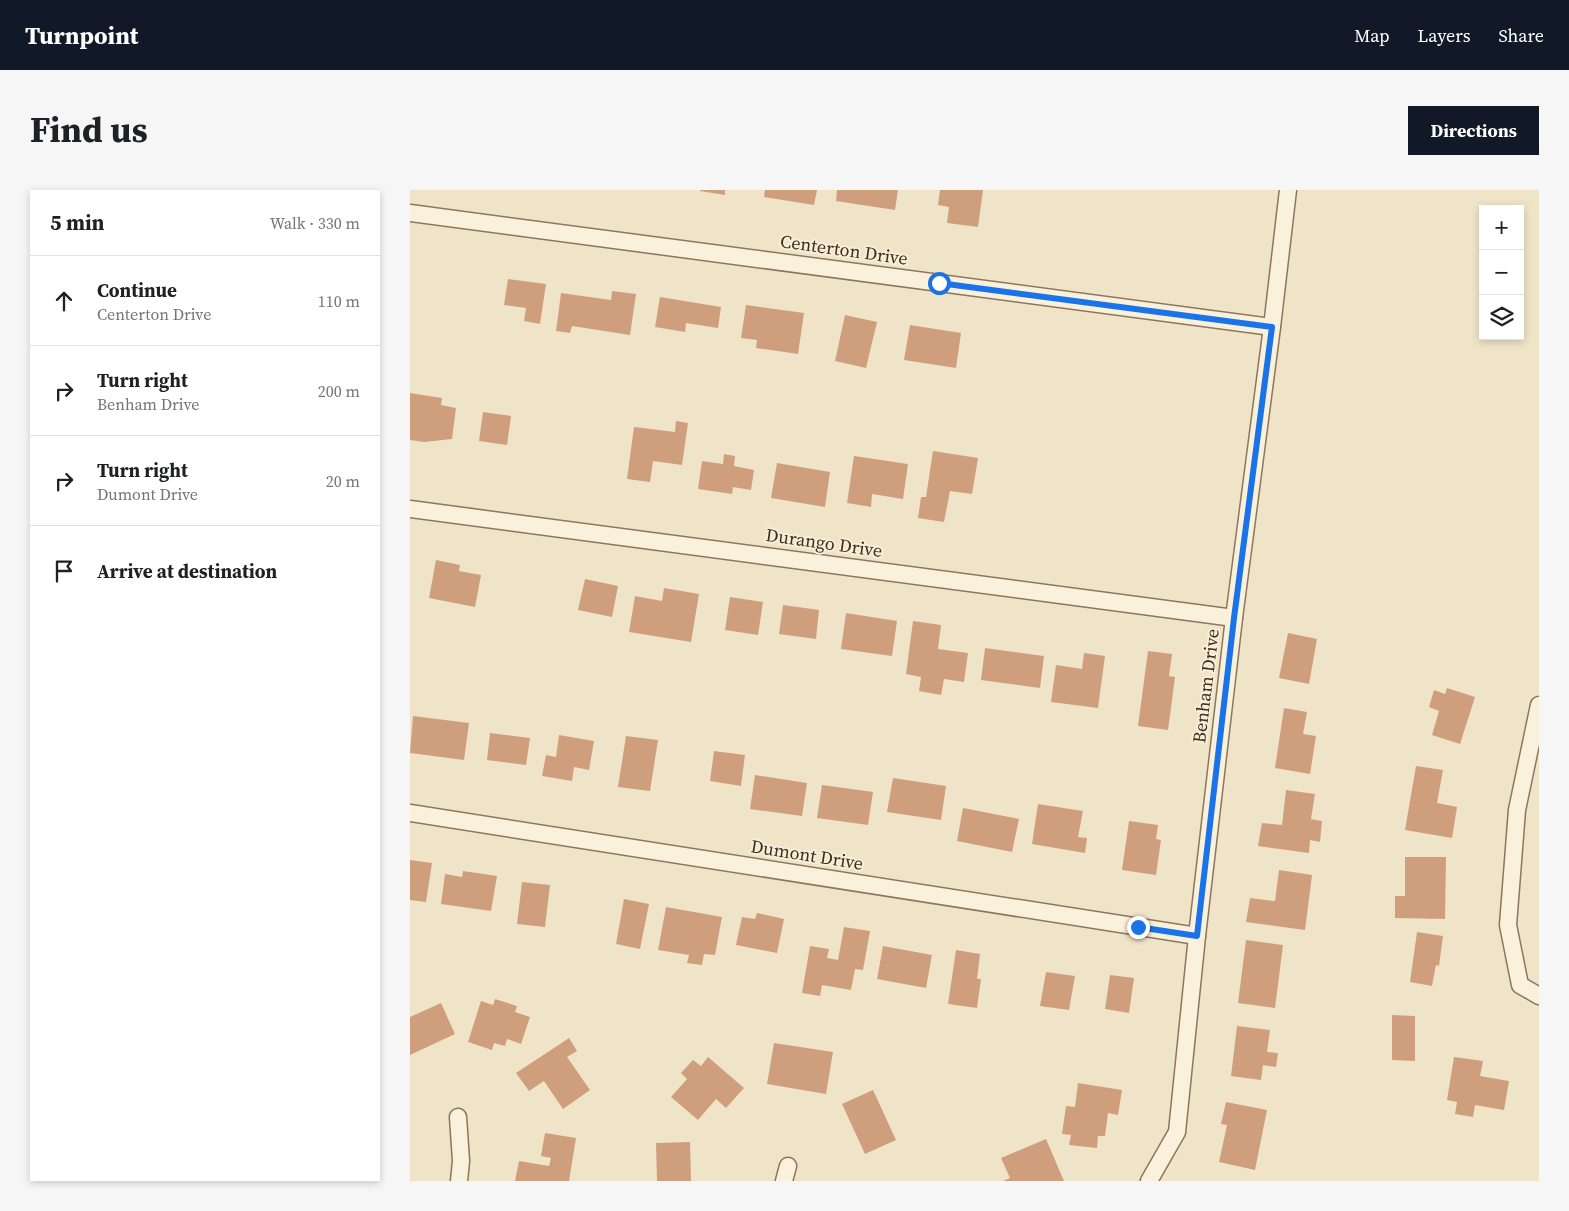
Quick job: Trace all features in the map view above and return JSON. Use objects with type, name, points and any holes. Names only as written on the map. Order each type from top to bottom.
[{"type":"street","name":"Benham Drive","points":[[1148,1181],[1177,1132],[1197,936],[1234,618],[1288,190]]},
{"type":"street","name":"Centerton Drive","points":[[410,213],[1272,327]]},
{"type":"street","name":"Durango Drive","points":[[410,509],[1234,618]]},
{"type":"street","points":[[1539,705],[1517,810],[1508,925],[1520,985],[1539,996]]},
{"type":"street","name":"Dumont Drive","points":[[410,814],[1197,936]]},
{"type":"street","points":[[458,1117],[459,1181]]},
{"type":"building","points":[[725,190],[725,195],[700,191]]},
{"type":"building","points":[[765,190],[817,190],[814,205],[764,197]]},
{"type":"building","points":[[837,190],[898,190],[895,210],[836,201]]},
{"type":"building","points":[[940,190],[983,190],[978,227],[947,223],[949,207],[938,205]]},
{"type":"building","points":[[508,279],[546,284],[540,324],[524,321],[526,308],[504,305]]},
{"type":"building","points":[[612,291],[636,294],[630,335],[572,326],[570,333],[556,331],[561,293],[611,300]]},
{"type":"building","points":[[660,297],[721,307],[718,328],[686,323],[685,332],[655,327]]},
{"type":"building","points":[[746,305],[804,313],[798,354],[756,348],[757,340],[741,338]]},
{"type":"building","points":[[845,315],[877,322],[866,368],[835,361]]},
{"type":"building","points":[[910,325],[961,333],[956,368],[904,360]]},
{"type":"building","points":[[410,393],[442,398],[441,405],[456,408],[452,439],[424,442],[410,440]]},
{"type":"building","points":[[483,412],[511,416],[507,445],[479,441]]},
{"type":"building","points":[[676,421],[688,423],[682,465],[653,461],[650,482],[627,479],[634,427],[675,432]]},
{"type":"building","points":[[933,451],[978,458],[972,494],[950,491],[944,522],[918,518],[921,497],[926,497]]},
{"type":"building","points":[[724,454],[735,456],[734,466],[754,470],[751,490],[733,487],[732,494],[698,489],[702,461],[723,464]]},
{"type":"building","points":[[854,456],[908,464],[903,499],[872,494],[871,507],[847,503]]},
{"type":"building","points":[[777,463],[830,472],[825,507],[771,498]]},
{"type":"building","points":[[436,560],[460,565],[459,571],[481,575],[475,607],[429,598]]},
{"type":"building","points":[[585,579],[618,586],[612,617],[578,610]]},
{"type":"building","points":[[664,588],[699,594],[691,642],[629,632],[635,596],[662,601]]},
{"type":"building","points":[[730,597],[763,602],[758,635],[725,630]]},
{"type":"building","points":[[783,605],[819,610],[816,639],[779,634]]},
{"type":"building","points":[[846,613],[897,621],[892,656],[841,649]]},
{"type":"building","points":[[913,621],[941,625],[938,649],[968,653],[964,682],[944,679],[941,695],[919,691],[921,677],[906,674]]},
{"type":"building","points":[[1288,633],[1317,639],[1309,684],[1279,678]]},
{"type":"building","points":[[985,648],[1044,656],[1040,688],[981,680]]},
{"type":"building","points":[[1148,651],[1172,654],[1169,676],[1175,677],[1168,730],[1138,726]]},
{"type":"building","points":[[1084,653],[1105,656],[1098,708],[1051,702],[1056,665],[1082,669]]},
{"type":"building","points":[[1447,688],[1475,697],[1460,744],[1432,735],[1439,711],[1429,707],[1434,690],[1445,694]]},
{"type":"building","points":[[1284,708],[1307,712],[1303,734],[1316,736],[1310,774],[1275,768]]},
{"type":"building","points":[[413,716],[469,723],[464,760],[410,753]]},
{"type":"building","points":[[490,733],[530,738],[526,765],[487,760]]},
{"type":"building","points":[[559,735],[594,741],[589,770],[574,767],[572,781],[542,776],[546,755],[556,757]]},
{"type":"building","points":[[626,736],[658,740],[650,791],[618,787]]},
{"type":"building","points":[[714,751],[745,755],[741,786],[710,781]]},
{"type":"building","points":[[1416,766],[1443,770],[1437,803],[1457,807],[1452,838],[1405,830]]},
{"type":"building","points":[[755,775],[807,783],[802,816],[750,809]]},
{"type":"building","points":[[893,778],[946,786],[941,820],[887,812]]},
{"type":"building","points":[[822,785],[873,792],[868,825],[817,818]]},
{"type":"building","points":[[1286,790],[1315,794],[1311,819],[1322,821],[1320,842],[1310,840],[1309,853],[1258,846],[1262,823],[1282,825]]},
{"type":"building","points":[[1038,804],[1083,811],[1078,837],[1087,838],[1085,853],[1032,844]]},
{"type":"building","points":[[963,808],[1019,819],[1012,852],[957,841]]},
{"type":"building","points":[[1129,821],[1158,825],[1156,839],[1161,840],[1156,875],[1122,870]]},
{"type":"building","points":[[1405,857],[1446,857],[1445,919],[1395,918],[1395,896],[1405,896]]},
{"type":"building","points":[[410,860],[432,863],[426,902],[410,900]]},
{"type":"building","points":[[1279,870],[1312,875],[1305,930],[1246,922],[1250,898],[1275,901]]},
{"type":"building","points":[[463,871],[497,876],[491,911],[441,904],[445,874],[462,877]]},
{"type":"building","points":[[522,882],[550,885],[545,927],[517,924]]},
{"type":"building","points":[[624,899],[649,904],[640,949],[616,944]]},
{"type":"building","points":[[666,907],[722,917],[715,955],[704,954],[702,965],[687,963],[689,955],[658,950]]},
{"type":"building","points":[[757,913],[784,919],[777,953],[736,945],[742,917],[755,919]]},
{"type":"building","points":[[844,927],[870,931],[863,970],[855,969],[851,990],[822,985],[820,996],[802,993],[810,946],[829,949],[827,958],[838,960]]},
{"type":"building","points":[[1417,932],[1443,936],[1439,966],[1436,965],[1432,986],[1410,982]]},
{"type":"building","points":[[1246,940],[1283,945],[1275,1008],[1238,1003]]},
{"type":"building","points":[[883,946],[932,955],[926,988],[877,979]]},
{"type":"building","points":[[956,950],[980,954],[977,979],[981,979],[977,1008],[948,1004]]},
{"type":"building","points":[[1046,972],[1075,976],[1069,1010],[1040,1006]]},
{"type":"building","points":[[1110,975],[1134,978],[1129,1013],[1105,1009]]},
{"type":"building","points":[[495,999],[517,1006],[515,1012],[530,1017],[521,1044],[507,1039],[505,1046],[494,1043],[492,1050],[468,1042],[481,1001],[493,1005]]},
{"type":"building","points":[[441,1003],[455,1034],[410,1055],[410,1017]]},
{"type":"building","points":[[1392,1015],[1415,1016],[1415,1061],[1392,1060]]},
{"type":"building","points":[[1237,1026],[1270,1030],[1267,1052],[1278,1053],[1276,1067],[1263,1065],[1261,1080],[1231,1076]]},
{"type":"building","points":[[569,1038],[577,1051],[567,1057],[590,1090],[563,1109],[544,1081],[529,1091],[516,1073]]},
{"type":"building","points":[[774,1043],[833,1052],[826,1094],[767,1084]]},
{"type":"building","points":[[708,1057],[744,1088],[726,1108],[716,1099],[698,1120],[671,1097],[687,1079],[681,1073],[693,1060],[701,1066]]},
{"type":"building","points":[[1454,1057],[1483,1061],[1480,1076],[1509,1081],[1504,1110],[1475,1105],[1473,1117],[1455,1114],[1457,1102],[1447,1100]]},
{"type":"building","points":[[1078,1083],[1122,1090],[1118,1115],[1108,1113],[1105,1136],[1098,1136],[1097,1148],[1069,1145],[1071,1135],[1062,1134],[1066,1106],[1075,1107]]},
{"type":"building","points":[[873,1090],[896,1140],[865,1154],[842,1104]]},
{"type":"building","points":[[1226,1102],[1267,1110],[1255,1170],[1219,1162],[1227,1125],[1221,1124]]},
{"type":"building","points":[[545,1133],[576,1138],[569,1181],[515,1181],[519,1161],[549,1166],[551,1158],[541,1156]]},
{"type":"building","points":[[1046,1139],[1064,1181],[1003,1181],[1010,1178],[1001,1158]]},
{"type":"building","points":[[690,1142],[691,1181],[657,1181],[656,1143]]},
{"type":"route","points":[[939,283],[1272,327],[1234,618],[1197,936],[1138,927]]}]
